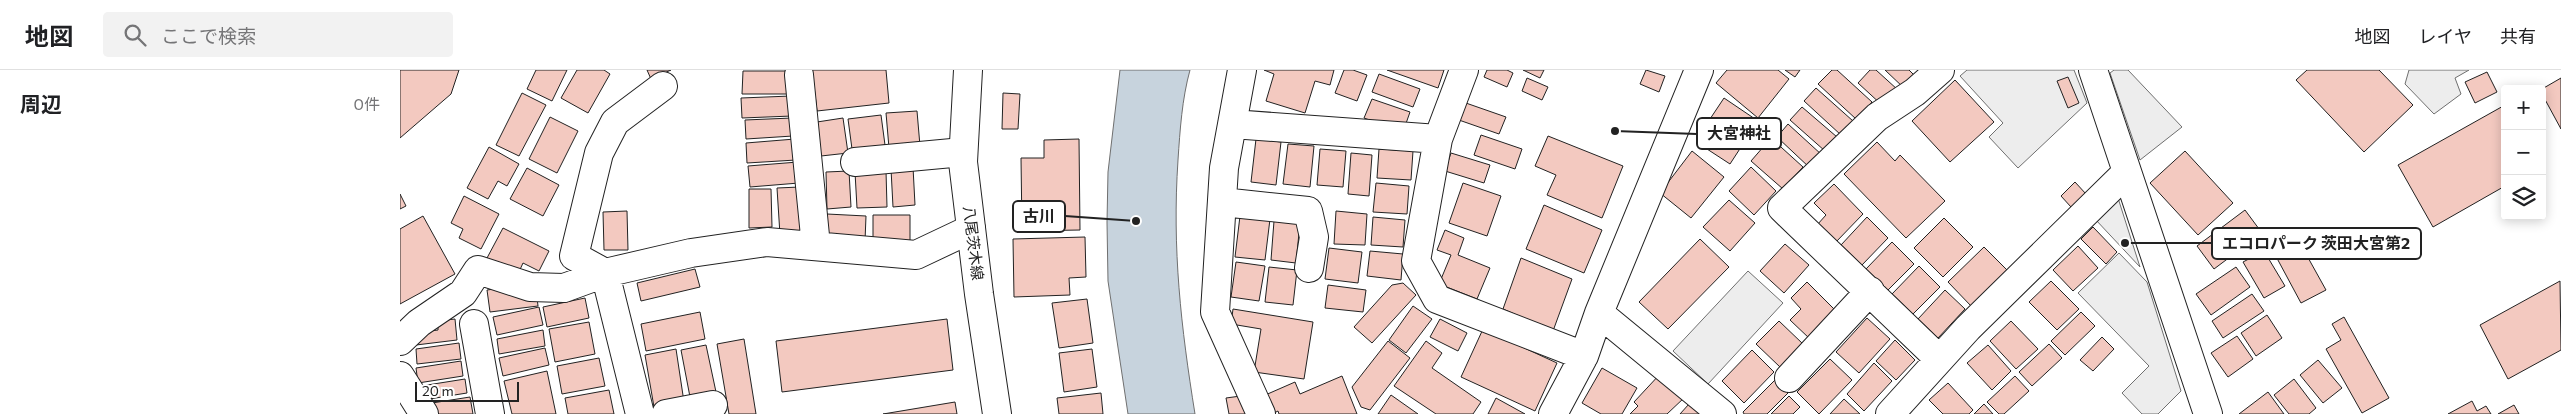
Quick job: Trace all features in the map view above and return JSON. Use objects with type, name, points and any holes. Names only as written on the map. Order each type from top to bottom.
[{"type":"street","name":"八尾茨木線","points":[[968,70],[963,152],[971,229],[997,414]]},
{"type":"street","points":[[1242,70],[1224,168],[1215,312],[1261,414]]},
{"type":"street","points":[[1464,70],[1438,139],[1416,261],[1437,298],[1584,356]]},
{"type":"street","points":[[1553,414],[1584,356],[1599,313],[1699,70]]},
{"type":"street","points":[[1939,359],[1782,208],[1877,117],[1915,92],[1940,70]]},
{"type":"street","points":[[2092,70],[2208,414]]},
{"type":"street","points":[[799,75],[816,246]]},
{"type":"street","points":[[640,414],[605,273],[574,256],[599,153],[615,122],[663,86]]},
{"type":"street","points":[[1232,124],[1438,139]]},
{"type":"street","points":[[856,162],[963,152]]},
{"type":"street","points":[[1890,414],[1939,359],[2018,277],[2127,172]]},
{"type":"street","points":[[1222,202],[1308,211],[1314,237],[1308,268]]},
{"type":"street","points":[[400,341],[419,323],[463,293],[478,270],[530,287],[564,288],[605,273],[691,253],[767,242],[916,255],[971,229]]},
{"type":"street","points":[[1789,378],[1870,291]]},
{"type":"street","points":[[1599,313],[1722,414]]},
{"type":"street","points":[[474,324],[490,414]]},
{"type":"street","points":[[400,376],[424,414]]},
{"type":"street","points":[[666,414],[713,405]]},
{"type":"shaded area","points":[[1120,70],[1190,70],[1181,126],[1176,193],[1176,225],[1182,319],[1195,414],[1128,414],[1108,281],[1108,172]]},
{"type":"shaded area","points":[[1967,70],[2074,70],[2087,103],[2018,168],[1989,137],[2003,123],[1960,76]]},
{"type":"shaded area","points":[[2114,70],[2128,70],[2182,127],[2140,160],[2110,73]]},
{"type":"shaded area","points":[[2409,70],[2469,70],[2455,78],[2461,94],[2434,114],[2405,84]]},
{"type":"shaded area","points":[[2118,198],[2140,267],[2095,219]]},
{"type":"shaded area","points":[[2119,253],[2147,282],[2181,391],[2158,414],[2142,414],[2122,393],[2149,366],[2078,293]]},
{"type":"shaded area","points":[[1748,271],[1783,303],[1708,384],[1673,351]]},
{"type":"building","points":[[400,70],[459,70],[451,94],[400,138]]},
{"type":"building","points":[[536,70],[567,70],[552,101],[527,89]]},
{"type":"building","points":[[577,70],[604,70],[610,74],[588,113],[561,98]]},
{"type":"building","points":[[647,70],[671,70],[651,79]]},
{"type":"building","points":[[812,70],[886,70],[889,103],[817,111]]},
{"type":"building","points":[[1264,70],[1334,70],[1330,85],[1315,81],[1305,113],[1266,101],[1274,74]]},
{"type":"building","points":[[1344,70],[1353,70],[1367,75],[1357,101],[1335,93]]},
{"type":"building","points":[[1387,70],[1444,70],[1438,88]]},
{"type":"building","points":[[1487,70],[1507,70],[1513,73],[1507,87],[1484,77]]},
{"type":"building","points":[[1523,70],[1544,70],[1540,78]]},
{"type":"building","points":[[1646,70],[1665,76],[1659,92],[1640,84]]},
{"type":"building","points":[[1727,70],[1778,70],[1789,79],[1758,118],[1716,83]]},
{"type":"building","points":[[1785,70],[1800,70],[1795,77]]},
{"type":"building","points":[[1832,70],[1837,70],[1872,102],[1856,119],[1818,84]]},
{"type":"building","points":[[1870,70],[1876,70],[1898,90],[1883,106],[1858,83]]},
{"type":"building","points":[[1885,70],[1909,70],[1916,77],[1905,89]]},
{"type":"building","points":[[2307,70],[2379,70],[2413,105],[2364,152],[2296,80]]},
{"type":"building","points":[[743,71],[791,71],[791,94],[742,94]]},
{"type":"building","points":[[2487,72],[2497,92],[2475,103],[2465,82]]},
{"type":"building","points":[[1379,74],[1420,89],[1413,107],[1372,92]]},
{"type":"building","points":[[2068,77],[2079,103],[2068,108],[2057,81]]},
{"type":"building","points":[[1527,78],[1548,87],[1542,100],[1522,91]]},
{"type":"building","points":[[2561,78],[2561,129],[2546,101],[2546,87]]},
{"type":"building","points":[[1955,80],[1994,122],[1950,162],[1912,121]]},
{"type":"building","points":[[1816,88],[1853,121],[1841,135],[1804,101]]},
{"type":"building","points":[[522,93],[546,105],[519,156],[496,145]]},
{"type":"building","points":[[1003,93],[1020,94],[1018,129],[1002,129]]},
{"type":"building","points":[[791,96],[792,116],[742,118],[741,98]]},
{"type":"building","points":[[1724,98],[1758,121],[1730,164],[1707,149],[1720,130],[1708,122]]},
{"type":"building","points":[[1372,99],[1410,112],[1403,132],[1364,118]]},
{"type":"building","points":[[1463,102],[1506,117],[1499,134],[1456,119]]},
{"type":"building","points":[[1802,107],[1837,137],[1825,151],[1790,120]]},
{"type":"building","points":[[2501,107],[2501,188],[2433,227],[2398,165]]},
{"type":"building","points":[[917,111],[920,146],[889,148],[886,113]]},
{"type":"building","points":[[881,115],[885,145],[852,149],[848,119]]},
{"type":"building","points":[[550,117],[578,131],[557,173],[529,159]]},
{"type":"building","points":[[792,118],[793,136],[746,139],[745,120]]},
{"type":"building","points":[[843,118],[848,153],[821,156],[817,122]]},
{"type":"building","points":[[1788,124],[1822,155],[1810,168],[1777,137]]},
{"type":"building","points":[[1481,135],[1522,149],[1515,169],[1474,155]]},
{"type":"building","points":[[1548,136],[1623,166],[1602,218],[1547,195],[1556,175],[1535,166]]},
{"type":"building","points":[[1771,138],[1803,167],[1783,189],[1751,161]]},
{"type":"building","points":[[795,139],[796,160],[747,163],[746,143]]},
{"type":"building","points":[[1079,139],[1080,230],[1022,231],[1021,158],[1044,158],[1044,140]]},
{"type":"building","points":[[1256,139],[1281,142],[1276,185],[1251,182]]},
{"type":"building","points":[[1877,142],[1895,161],[1900,155],[1945,201],[1906,238],[1844,174]]},
{"type":"building","points":[[1288,144],[1314,146],[1310,187],[1283,184]]},
{"type":"building","points":[[489,147],[519,164],[507,186],[498,181],[488,199],[467,188]]},
{"type":"building","points":[[1320,149],[1346,151],[1343,187],[1317,185]]},
{"type":"building","points":[[1379,149],[1413,151],[1411,180],[1377,178]]},
{"type":"building","points":[[1692,151],[1724,177],[1691,218],[1660,193]]},
{"type":"building","points":[[2185,151],[2233,203],[2198,235],[2150,183]]},
{"type":"building","points":[[1351,153],[1372,155],[1369,196],[1348,194]]},
{"type":"building","points":[[1451,153],[1490,165],[1484,183],[1445,171]]},
{"type":"building","points":[[798,162],[799,183],[750,187],[748,166]]},
{"type":"building","points":[[913,167],[915,205],[893,207],[891,169]]},
{"type":"building","points":[[1751,167],[1776,191],[1754,215],[1729,191]]},
{"type":"building","points":[[527,168],[559,185],[543,216],[510,199]]},
{"type":"building","points":[[849,171],[851,207],[827,209],[826,172]]},
{"type":"building","points":[[886,171],[887,207],[857,208],[855,172]]},
{"type":"building","points":[[2075,182],[2086,194],[2071,207],[2061,196]]},
{"type":"building","points":[[1376,183],[1409,186],[1407,214],[1373,212]]},
{"type":"building","points":[[1463,183],[1501,196],[1487,236],[1449,223]]},
{"type":"building","points":[[1834,184],[1863,214],[1835,243],[1817,225],[1826,215],[1814,203]]},
{"type":"building","points":[[800,187],[803,233],[780,235],[777,188]]},
{"type":"building","points":[[749,189],[771,189],[772,227],[749,228]]},
{"type":"building","points":[[400,194],[406,206],[400,209]]},
{"type":"building","points":[[464,196],[499,214],[481,249],[459,238],[463,229],[451,223]]},
{"type":"building","points":[[1729,200],[1755,223],[1730,251],[1703,227]]},
{"type":"building","points":[[1544,205],[1602,230],[1584,273],[1526,249]]},
{"type":"building","points":[[2245,210],[2262,233],[2214,269],[2197,246]]},
{"type":"building","points":[[627,211],[628,250],[604,250],[603,212]]},
{"type":"building","points":[[1336,211],[1367,214],[1365,245],[1334,244]]},
{"type":"building","points":[[827,214],[866,216],[865,241],[827,239]]},
{"type":"building","points":[[873,215],[910,215],[910,243],[873,243]]},
{"type":"building","points":[[423,216],[455,274],[400,304],[400,229]]},
{"type":"building","points":[[1240,216],[1270,219],[1265,260],[1235,257]]},
{"type":"building","points":[[1373,217],[1405,220],[1403,247],[1371,245]]},
{"type":"building","points":[[1867,217],[1888,238],[1862,265],[1841,245]]},
{"type":"building","points":[[1944,218],[1973,247],[1943,277],[1914,248]]},
{"type":"building","points":[[1274,221],[1300,223],[1296,263],[1271,260]]},
{"type":"building","points":[[2093,227],[2117,252],[2106,264],[2081,239]]},
{"type":"building","points":[[503,228],[549,251],[539,271],[523,263],[518,274],[487,258]]},
{"type":"building","points":[[1445,230],[1464,238],[1458,255],[1490,268],[1477,299],[1439,284],[1451,255],[1437,250]]},
{"type":"building","points":[[2296,236],[2326,290],[2301,303],[2272,249]]},
{"type":"building","points":[[1085,237],[1086,277],[1069,278],[1070,295],[1014,297],[1013,239]]},
{"type":"building","points":[[1700,239],[1729,267],[1668,329],[1639,302]]},
{"type":"building","points":[[1892,242],[1914,264],[1888,290],[1866,269]]},
{"type":"building","points":[[1785,244],[1809,265],[1784,293],[1760,271]]},
{"type":"building","points":[[2078,246],[2098,268],[2073,291],[2053,270]]},
{"type":"building","points":[[1984,247],[2009,272],[1972,307],[1948,282]]},
{"type":"building","points":[[1329,248],[1362,252],[1358,283],[1325,279]]},
{"type":"building","points":[[1370,251],[1403,254],[1401,280],[1367,276]]},
{"type":"building","points":[[2264,251],[2285,286],[2264,298],[2243,262]]},
{"type":"building","points":[[1521,258],[1572,279],[1553,331],[1503,309]]},
{"type":"building","points":[[1236,262],[1265,266],[1259,301],[1231,297]]},
{"type":"building","points":[[1919,266],[1940,287],[1913,314],[1892,294]]},
{"type":"building","points":[[1269,267],[1297,270],[1293,305],[1265,302]]},
{"type":"building","points":[[2236,267],[2250,287],[2211,315],[2196,294]]},
{"type":"building","points":[[695,269],[700,287],[641,301],[637,283]]},
{"type":"building","points":[[2051,281],[2079,309],[2057,330],[2029,302]]},
{"type":"building","points":[[2560,281],[2561,350],[2508,379],[2480,325]]},
{"type":"building","points":[[1807,282],[1837,312],[1810,339],[1790,320],[1801,309],[1791,298]]},
{"type":"building","points":[[1403,283],[1416,295],[1372,343],[1354,327],[1392,285]]},
{"type":"building","points":[[1328,285],[1366,290],[1363,312],[1325,308]]},
{"type":"building","points":[[509,287],[521,292],[522,299],[537,297],[538,306],[490,312],[487,290]]},
{"type":"building","points":[[1945,290],[1965,309],[1938,338],[1918,319]]},
{"type":"building","points":[[2252,294],[2264,311],[2223,338],[2212,321]]},
{"type":"building","points":[[585,298],[589,318],[547,327],[543,307]]},
{"type":"building","points":[[1087,299],[1093,343],[1059,348],[1052,303]]},
{"type":"building","points":[[1413,306],[1432,319],[1406,353],[1389,340]]},
{"type":"building","points":[[539,307],[543,325],[497,335],[493,317]]},
{"type":"building","points":[[1233,309],[1313,322],[1304,379],[1254,372],[1261,329],[1231,324]]},
{"type":"building","points":[[700,312],[705,339],[646,351],[641,324]]},
{"type":"building","points":[[2081,312],[2095,326],[2065,355],[2051,341]]},
{"type":"building","points":[[2267,315],[2282,338],[2256,356],[2241,333]]},
{"type":"building","points":[[2344,317],[2389,398],[2362,413],[2326,349],[2341,340],[2332,324]]},
{"type":"building","points":[[1867,318],[1890,339],[1859,373],[1836,352]]},
{"type":"building","points":[[455,319],[457,340],[416,345],[415,333],[438,330],[438,321]]},
{"type":"building","points":[[947,319],[953,370],[782,392],[776,341]]},
{"type":"building","points":[[1440,319],[1467,333],[1458,351],[1430,337]]},
{"type":"building","points":[[1779,321],[1803,344],[1780,367],[1756,344]]},
{"type":"building","points":[[2011,321],[2038,349],[2016,369],[1990,341]]},
{"type":"building","points":[[589,322],[595,354],[555,362],[549,329]]},
{"type":"building","points":[[1483,329],[1557,363],[1535,411],[1461,377]]},
{"type":"building","points":[[543,330],[545,346],[499,354],[497,339]]},
{"type":"building","points":[[2237,336],[2253,359],[2228,377],[2211,353]]},
{"type":"building","points":[[2102,337],[2114,349],[2093,371],[2080,360]]},
{"type":"building","points":[[744,339],[756,414],[729,414],[717,344]]},
{"type":"building","points":[[1895,340],[1915,360],[1896,380],[1876,361]]},
{"type":"building","points":[[1388,341],[1410,358],[1370,410],[1361,407],[1352,387]]},
{"type":"building","points":[[1426,341],[1442,353],[1432,368],[1481,402],[1473,414],[1436,414],[1394,386]]},
{"type":"building","points":[[459,343],[461,359],[417,364],[416,349]]},
{"type":"building","points":[[2049,344],[2062,358],[2032,386],[2019,372]]},
{"type":"building","points":[[706,345],[716,392],[690,397],[681,350]]},
{"type":"building","points":[[1988,345],[2011,371],[1992,390],[1967,363]]},
{"type":"building","points":[[545,348],[549,365],[503,376],[499,358]]},
{"type":"building","points":[[676,349],[684,402],[654,407],[645,355]]},
{"type":"building","points":[[1092,349],[1097,387],[1064,392],[1059,353]]},
{"type":"building","points":[[1752,350],[1774,372],[1744,403],[1722,381]]},
{"type":"building","points":[[599,358],[605,386],[562,394],[557,366]]},
{"type":"building","points":[[1830,359],[1852,380],[1819,414],[1797,392]]},
{"type":"building","points":[[2318,360],[2342,388],[2323,403],[2300,375]]},
{"type":"building","points":[[461,361],[463,376],[418,383],[416,368]]},
{"type":"building","points":[[1874,363],[1892,381],[1864,411],[1847,394]]},
{"type":"building","points":[[1602,368],[1637,388],[1622,414],[1601,414],[1582,403]]},
{"type":"building","points":[[547,371],[556,414],[512,414],[504,381]]},
{"type":"building","points":[[1661,373],[1685,397],[1667,414],[1630,414],[1638,406],[1634,402]]},
{"type":"building","points":[[1342,376],[1357,414],[1279,414],[1278,411],[1272,414],[1263,396],[1295,382],[1300,394]]},
{"type":"building","points":[[2015,376],[2029,391],[2004,414],[1999,414],[1987,402]]},
{"type":"building","points":[[465,379],[467,393],[423,400],[421,386]]},
{"type":"building","points":[[2294,379],[2316,408],[2309,414],[2289,414],[2274,395]]},
{"type":"building","points":[[1775,380],[1788,393],[1767,414],[1744,414],[1743,412]]},
{"type":"building","points":[[1948,383],[1973,410],[1969,414],[1943,414],[1929,400]]},
{"type":"building","points":[[609,390],[614,414],[568,414],[565,398]]},
{"type":"building","points":[[2268,392],[2284,414],[2239,414]]},
{"type":"building","points":[[1101,393],[1103,414],[1059,414],[1057,398]]},
{"type":"building","points":[[1248,395],[1251,414],[1229,414],[1226,398]]},
{"type":"building","points":[[1391,395],[1418,414],[1378,414]]},
{"type":"building","points":[[1789,396],[1800,407],[1793,414],[1771,414]]},
{"type":"building","points":[[470,397],[473,414],[433,414],[432,403]]},
{"type":"building","points":[[1496,398],[1525,414],[1488,414]]},
{"type":"building","points":[[1844,399],[1860,414],[1830,414]]},
{"type":"building","points":[[2472,401],[2477,411],[2486,406],[2491,414],[2448,414]]},
{"type":"building","points":[[955,402],[957,414],[883,414]]},
{"type":"building","points":[[1689,404],[1699,414],[1680,414]]},
{"type":"building","points":[[1984,404],[1993,414],[1974,414]]},
{"type":"building","points":[[2514,405],[2519,414],[2498,414]]},
{"type":"place","name":"大宮神社","points":[[1615,131]]},
{"type":"place","name":"古川","points":[[1136,221]]},
{"type":"place","name":"エコロパーク 茨田大宮第2","points":[[2125,243]]}]
